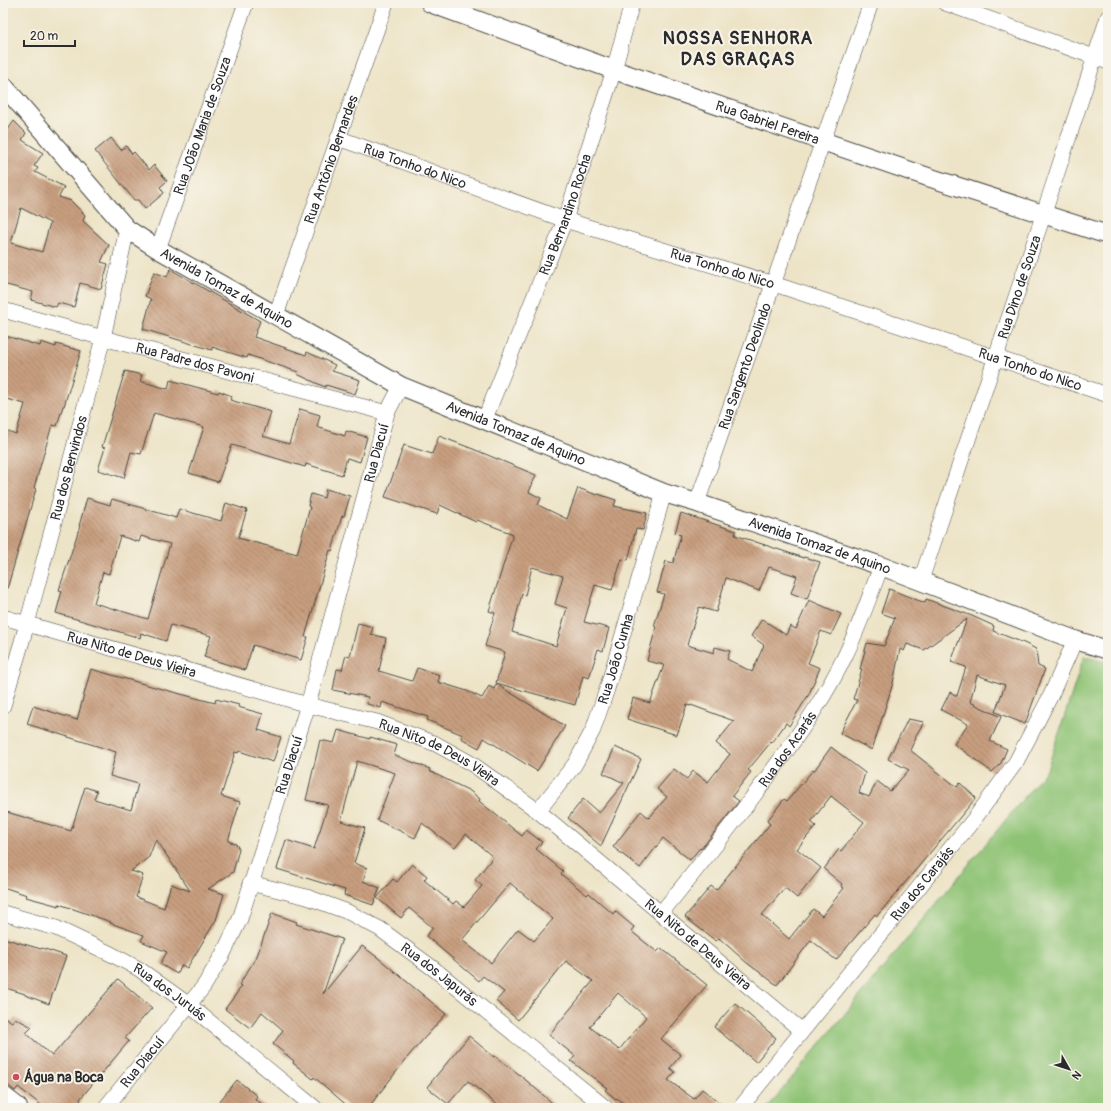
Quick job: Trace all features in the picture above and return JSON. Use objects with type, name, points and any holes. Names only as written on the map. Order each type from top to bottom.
[{"type":"main road","points":[[3,1098],[16,1108]]},
{"type":"street","name":"Rua JOão Maria de Souza","points":[[158,249],[246,3]]},
{"type":"street","name":"Rua Antônio Bernardes","points":[[276,315],[386,3]]},
{"type":"street","name":"Rua Gabriel Pereira","points":[[430,3],[614,70],[928,177],[1108,234]]},
{"type":"street","name":"Rua Bernardino Rocha","points":[[484,421],[565,220],[614,70],[632,3]]},
{"type":"street","name":"Rua Sargento Deolindo","points":[[697,503],[871,3]]},
{"type":"street","points":[[945,3],[1101,59]]},
{"type":"street","name":"Rua Dino de Souza","points":[[921,580],[1044,214],[1101,59],[1108,17]]},
{"type":"street","name":"Avenida Tomaz de Aquino","points":[[3,85],[127,229],[158,249],[401,386],[664,493],[921,580],[1075,640],[1108,650]]},
{"type":"street","name":"Rua Tonho do Nico","points":[[338,138],[565,220],[774,284],[1108,395]]},
{"type":"street","name":"Rua dos Benvindos","points":[[3,706],[27,624],[103,338],[127,229]]},
{"type":"street","name":"Rua Padre dos Pavoni","points":[[3,310],[387,414]]},
{"type":"street","name":"Rua Diacuí","points":[[105,1108],[204,986],[224,954],[240,919],[250,883],[308,705],[387,414],[401,386]]},
{"type":"street","name":"Rua João Cunha","points":[[538,811],[575,764],[594,730],[608,690],[664,493]]},
{"type":"street","name":"Rua dos Acarás","points":[[661,913],[752,799],[804,727],[845,656],[864,612],[881,566]]},
{"type":"street","name":"Rua Nito de Deus Vieira","points":[[3,617],[308,705],[377,722],[436,744],[472,764],[538,811],[802,1031]]},
{"type":"street","name":"Rua dos Carajás","points":[[740,1108],[975,818],[1016,762],[1051,695],[1075,640]]},
{"type":"street","name":"Rua dos Japurás","points":[[250,883],[307,897],[348,912],[380,929],[434,969],[606,1108]]},
{"type":"street","name":"Rua dos Juruás","points":[[3,913],[56,928],[139,969],[189,1005],[315,1108]]},
{"type":"green space","points":[[1084,656],[1108,663],[1108,1108],[767,1108],[1047,770]]},
{"type":"building","points":[[14,121],[26,133],[22,140],[43,153],[34,166],[38,168],[35,172],[64,187],[59,197],[71,201],[85,215],[83,221],[109,245],[101,262],[108,264],[101,289],[80,283],[74,307],[58,303],[56,307],[31,300],[33,292],[3,284],[3,137]],"holes":[[[21,208],[50,223],[42,252],[11,243]]]},
{"type":"building","points":[[111,138],[121,150],[126,146],[132,154],[134,152],[149,170],[154,165],[167,181],[160,187],[164,193],[145,209],[138,200],[134,200],[95,151]]},
{"type":"building","points":[[170,269],[260,321],[254,337],[306,355],[307,352],[335,365],[332,371],[360,380],[355,394],[326,385],[325,387],[297,374],[298,372],[248,355],[247,358],[212,347],[212,350],[143,329],[151,299],[145,296],[154,272],[167,277]]},
{"type":"building","points":[[6,336],[40,346],[41,342],[56,347],[56,344],[81,351],[57,426],[52,425],[34,488],[36,489],[7,589],[3,588],[3,430],[16,434],[25,404],[3,398],[3,345]]},
{"type":"building","points":[[125,371],[142,375],[140,381],[168,389],[170,380],[218,393],[219,391],[232,396],[230,400],[271,412],[263,436],[289,444],[300,409],[320,415],[317,427],[345,436],[346,431],[367,437],[360,462],[347,458],[342,475],[306,464],[305,467],[232,445],[218,482],[189,473],[204,427],[154,413],[141,454],[131,452],[124,478],[98,470],[105,448],[102,447]]},
{"type":"building","points":[[439,436],[536,475],[529,492],[541,498],[538,505],[567,519],[578,488],[616,500],[614,506],[647,513],[643,530],[636,529],[628,560],[622,559],[612,590],[595,585],[584,622],[609,628],[603,651],[598,649],[589,678],[583,676],[575,705],[496,683],[505,652],[485,646],[495,613],[489,611],[513,534],[477,520],[476,522],[440,505],[437,514],[385,497],[404,445],[432,454]],"holes":[[[532,567],[563,576],[555,604],[567,608],[556,646],[512,632],[522,594],[525,595]]]},
{"type":"building","points":[[326,489],[350,496],[344,516],[342,516],[332,551],[330,550],[305,637],[308,637],[301,660],[253,645],[245,670],[204,657],[211,636],[171,625],[166,641],[141,633],[140,638],[56,613],[62,591],[59,590],[80,526],[87,498],[110,505],[112,499],[176,518],[179,509],[221,521],[226,503],[247,510],[238,538],[297,554],[310,507],[308,506],[311,494],[324,498]],"holes":[[[120,536],[139,542],[141,536],[170,544],[148,619],[94,603],[103,572],[109,574]]]},
{"type":"building","points":[[681,513],[736,531],[735,535],[820,562],[807,599],[791,593],[797,576],[769,567],[759,591],[726,578],[716,612],[699,607],[687,645],[714,653],[715,647],[730,651],[727,659],[752,672],[764,645],[751,636],[762,619],[786,635],[790,626],[796,629],[809,600],[841,614],[831,635],[821,631],[808,663],[820,668],[809,694],[789,726],[786,723],[772,743],[771,742],[748,770],[751,772],[732,796],[739,801],[701,849],[700,848],[690,860],[663,838],[640,868],[613,847],[641,811],[649,818],[667,797],[657,789],[674,769],[687,779],[693,771],[708,782],[730,754],[716,743],[734,721],[691,705],[687,705],[677,735],[627,719],[633,698],[650,703],[664,665],[647,661],[656,627],[654,626],[664,594],[657,592],[666,561],[673,563],[681,535],[675,533]]},
{"type":"building","points":[[889,589],[925,603],[926,599],[972,616],[994,626],[993,631],[1036,649],[1038,666],[1045,669],[1025,724],[995,712],[1005,685],[977,675],[970,702],[1001,717],[990,741],[1007,749],[1001,763],[992,772],[954,744],[968,724],[941,710],[950,692],[957,696],[966,667],[951,662],[967,619],[924,650],[907,644],[904,651],[900,649],[893,683],[872,750],[840,733],[857,700],[853,699],[862,669],[860,669],[867,643],[884,646],[895,618],[881,613]]},
{"type":"building","points":[[358,623],[373,627],[371,634],[386,638],[379,671],[412,681],[417,668],[440,675],[438,682],[467,691],[482,698],[489,686],[494,689],[496,684],[565,726],[537,771],[484,738],[479,748],[461,738],[463,735],[427,720],[428,717],[382,702],[381,708],[367,704],[368,697],[333,690],[337,669],[342,670],[346,655],[350,656]]},
{"type":"building","points":[[91,669],[215,703],[216,699],[239,705],[238,707],[263,714],[258,730],[281,737],[273,762],[239,751],[238,753],[235,752],[221,796],[240,802],[228,841],[236,844],[239,849],[233,872],[208,889],[224,894],[216,920],[187,968],[182,965],[177,974],[160,964],[167,952],[141,941],[144,935],[59,904],[59,906],[26,897],[27,895],[3,887],[3,811],[71,831],[85,787],[97,791],[94,799],[131,810],[138,784],[110,776],[116,752],[27,724],[33,706],[77,720]],"holes":[[[156,839],[190,891],[171,884],[164,908],[136,897],[143,875],[131,871],[149,857]]]},
{"type":"building","points":[[908,719],[924,722],[915,737],[916,738],[910,750],[957,787],[960,783],[976,798],[877,916],[875,914],[836,960],[811,940],[777,985],[747,963],[719,938],[716,941],[685,917],[711,886],[716,890],[770,824],[767,821],[784,799],[787,801],[813,770],[814,771],[831,747],[865,773],[859,793],[869,797],[877,781],[890,791],[909,770],[888,759]],"holes":[[[831,796],[864,822],[841,851],[839,849],[824,869],[842,884],[841,886],[844,888],[822,916],[813,909],[789,939],[762,915],[785,888],[797,898],[821,868],[797,849],[816,826],[811,822]]]},
{"type":"building","points":[[338,730],[397,745],[394,755],[430,769],[429,771],[470,791],[480,799],[479,801],[522,836],[526,830],[542,842],[536,849],[563,871],[561,874],[587,895],[589,893],[613,914],[615,911],[634,927],[631,931],[657,952],[661,948],[707,985],[661,1039],[681,1055],[670,1068],[675,1072],[668,1080],[694,1099],[702,1089],[727,1108],[629,1108],[605,1090],[607,1088],[571,1061],[575,1056],[549,1035],[593,981],[566,961],[518,1020],[496,1001],[504,992],[483,976],[479,981],[426,936],[433,928],[409,908],[401,918],[377,898],[393,879],[397,882],[412,864],[427,876],[424,880],[453,904],[456,901],[464,907],[482,886],[475,880],[493,857],[466,834],[455,848],[422,823],[415,838],[377,820],[395,773],[357,761],[341,821],[365,828],[354,863],[367,868],[363,881],[380,888],[373,905],[344,895],[345,890],[277,869],[286,840],[314,849],[328,805],[306,800],[320,740],[334,743]],"holes":[[[510,883],[553,919],[534,941],[518,929],[491,963],[462,940]],[[618,993],[646,1017],[619,1050],[590,1027]]]},
{"type":"building","points":[[615,747],[641,759],[601,846],[568,818],[583,799],[599,813],[624,783],[603,773]]},
{"type":"building","points":[[272,913],[297,922],[296,924],[342,939],[323,994],[362,946],[446,1014],[411,1053],[368,1108],[350,1108],[314,1077],[313,1079],[293,1063],[294,1061],[273,1044],[283,1030],[262,1012],[250,1028],[225,1009],[242,986],[239,985],[257,956]]},
{"type":"building","points":[[3,938],[66,956],[49,1004],[3,987]]},
{"type":"building","points":[[118,979],[152,1008],[125,1038],[129,1041],[80,1099],[81,1101],[75,1108],[45,1108],[18,1087],[15,1091],[3,1081],[3,1016],[12,1022],[15,1018],[32,1027],[26,1033],[52,1056]]},
{"type":"building","points":[[735,1003],[776,1038],[756,1062],[714,1027]]},
{"type":"building","points":[[469,1036],[494,1057],[495,1056],[520,1075],[558,1108],[501,1108],[468,1081],[448,1104],[427,1087]]},
{"type":"building","points":[[237,1080],[257,1096],[255,1099],[267,1108],[214,1108]]},
{"type":"place","name":"Água na Boca","points":[[16,1077]]},
{"type":"district","name":"NOSSA SENHORA DAS GRAÇAS","points":[[738,48]]}]
